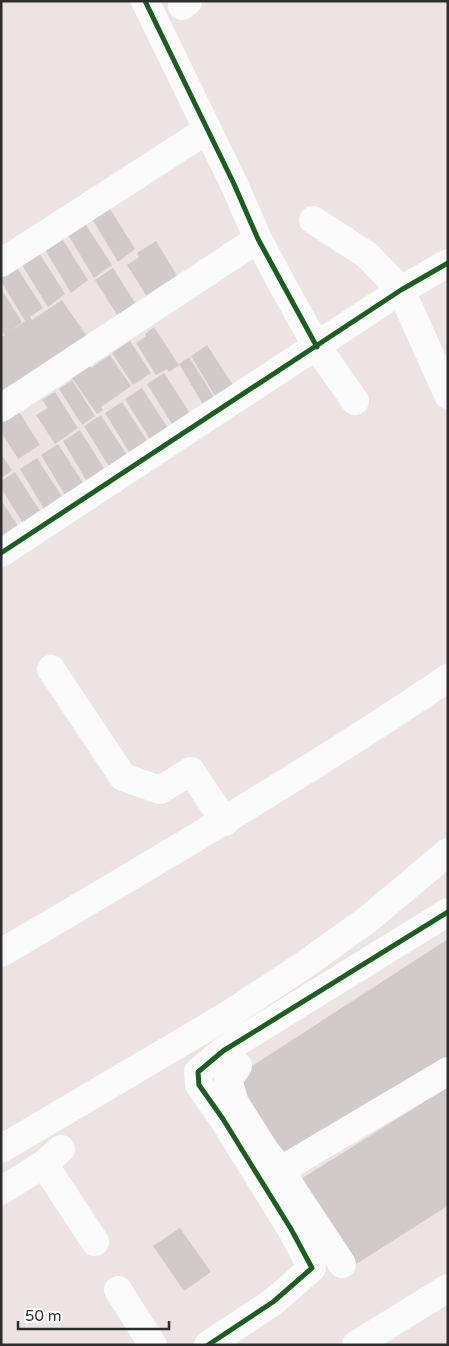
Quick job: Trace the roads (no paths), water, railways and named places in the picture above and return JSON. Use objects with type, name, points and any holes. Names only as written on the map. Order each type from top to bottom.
[{"type":"street","points":[[145,1],[282,286],[317,346],[355,401]]},
{"type":"street","points":[[1,263],[207,130]]},
{"type":"street","points":[[313,220],[367,255],[401,290],[448,395]]},
{"type":"street","points":[[1,408],[258,239]]},
{"type":"street","points":[[1,553],[401,290],[448,263]]},
{"type":"street","points":[[51,669],[122,778],[160,790],[192,771],[225,822]]},
{"type":"street","points":[[1,953],[225,822],[448,678]]},
{"type":"street","points":[[1,1149],[228,1015],[304,965],[367,920],[448,852]]},
{"type":"street","points":[[208,1345],[273,1302],[312,1268],[286,1220],[199,1084],[198,1072],[223,1051],[448,912]]},
{"type":"street","points":[[238,1066],[228,1080],[235,1103],[342,1264]]},
{"type":"street","points":[[281,1170],[448,1071]]},
{"type":"street","points":[[1,1191],[53,1157],[95,1242]]},
{"type":"street","points":[[356,1345],[448,1288]]},
{"type":"street","points":[[118,1290],[153,1345]]}]
